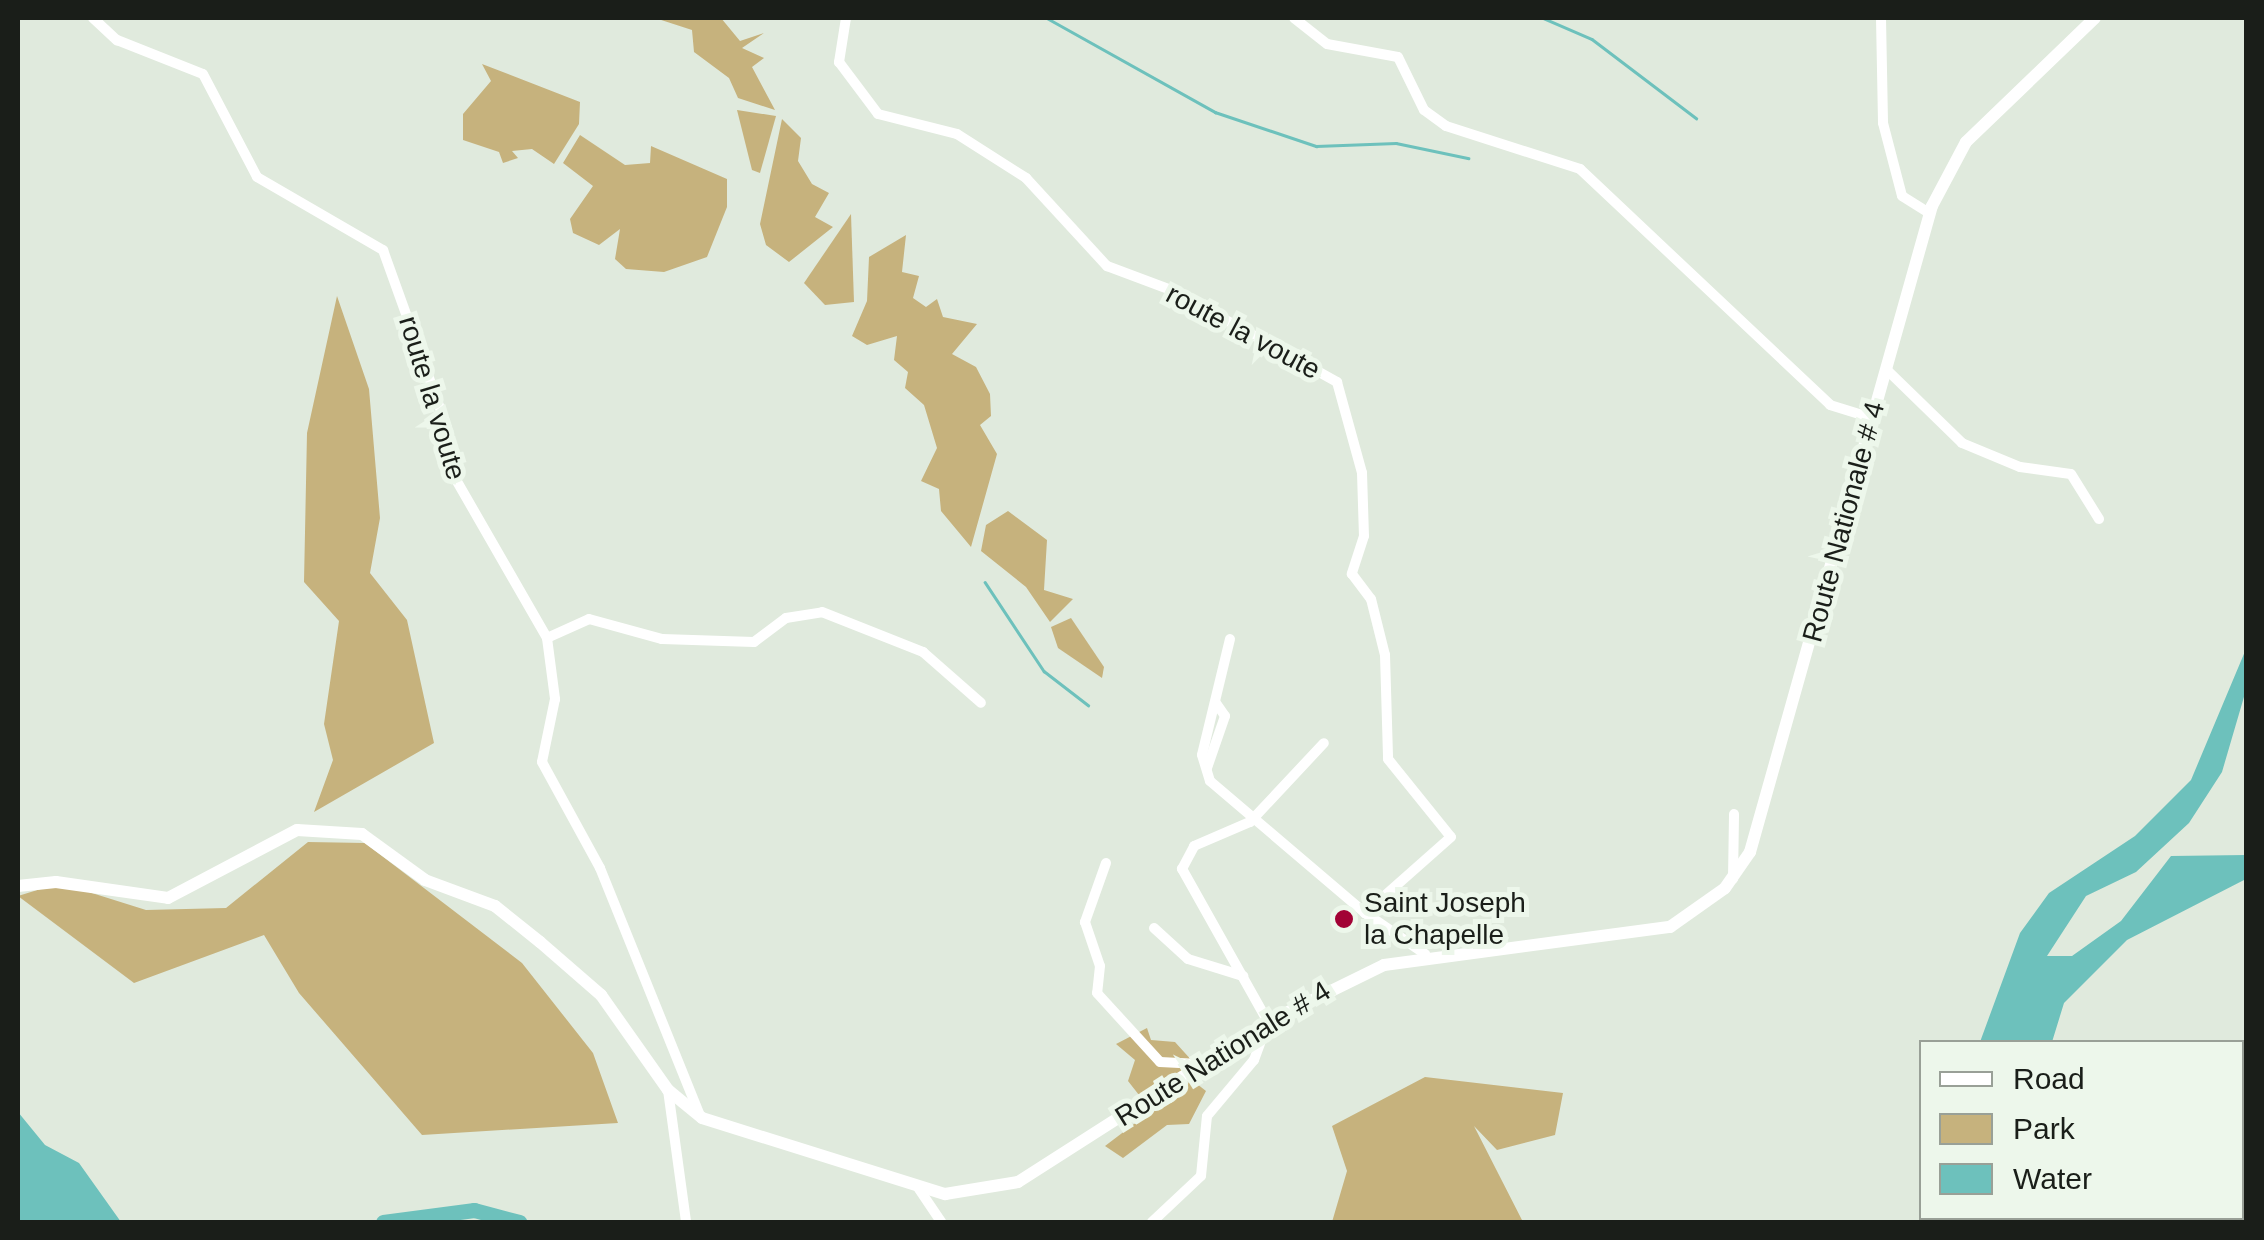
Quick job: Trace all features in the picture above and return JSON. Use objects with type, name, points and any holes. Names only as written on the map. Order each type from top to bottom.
[{"type":"main road","name":"Route Nationale # 4","points":[[18,886],[56,882],[168,898],[297,830],[362,834],[425,880],[495,906],[540,942],[600,995],[668,1090],[702,1118],[919,1189],[968,1192],[1018,1182],[1331,985],[1425,954],[1651,934],[1701,910],[1733,879],[1750,852],[1930,214],[1966,142],[2095,18]]},
{"type":"street","name":"route la voute","points":[[94,18],[117,40],[204,74],[257,176],[383,250],[447,428],[451,472],[548,638],[555,699],[542,762],[600,868],[670,1059],[702,1118]]},
{"type":"street","name":"route la voute","points":[[846,18],[840,62],[878,114],[957,134],[1026,178],[1108,266],[1174,291],[1337,382],[1362,473],[1364,536],[1352,574],[1371,599],[1384,656],[1388,759],[1451,837],[1365,914]]},
{"type":"street","points":[[1294,18],[1327,44],[1398,57],[1424,110],[1446,126],[1580,169],[1830,405],[1872,418]]},
{"type":"street","points":[[1881,18],[1883,123],[1902,196],[1930,214]]},
{"type":"street","points":[[1886,369],[1962,443],[2020,467],[2071,474],[2099,519]]},
{"type":"street","points":[[548,638],[589,619],[662,639],[754,642],[786,618],[822,612],[922,652],[980,703]]},
{"type":"street","points":[[1230,639],[1206,768],[1217,794],[1365,914],[1425,954]]},
{"type":"street","points":[[1152,1222],[1202,1176],[1207,1116],[1254,1060],[1268,1022],[1182,869],[1194,846],[1250,822],[1324,743]]},
{"type":"street","points":[[1733,879],[1734,814]]},
{"type":"street","points":[[1106,863],[1084,922],[1100,966],[1097,993],[1160,1062],[1205,1063]]},
{"type":"street","points":[[1154,928],[1188,959],[1243,976]]},
{"type":"street","points":[[668,1090],[686,1222]]},
{"type":"street","points":[[919,1189],[941,1222]]},
{"type":"green space","points":[[655,18],[721,18],[740,41],[764,33],[742,48],[764,58],[752,67],[775,110],[738,98],[729,78],[694,52],[692,30]]},
{"type":"green space","points":[[482,64],[580,102],[579,124],[554,164],[532,149],[512,151],[518,158],[503,163],[499,152],[463,140],[463,114],[491,81]]},
{"type":"green space","points":[[737,110],[776,116],[760,173],[752,170]]},
{"type":"green space","points":[[782,119],[801,138],[798,161],[812,184],[829,193],[815,217],[833,227],[789,262],[766,245],[760,224]]},
{"type":"green space","points":[[580,135],[625,165],[650,163],[651,146],[727,179],[727,207],[707,257],[664,272],[626,269],[615,259],[620,229],[599,245],[573,233],[570,219],[593,186],[563,163]]},
{"type":"green space","points":[[851,214],[854,302],[825,305],[804,283]]},
{"type":"green space","points":[[906,235],[902,272],[919,276],[913,298],[926,307],[937,299],[943,317],[977,324],[952,354],[976,367],[990,394],[991,416],[980,425],[997,454],[971,547],[941,511],[939,489],[921,481],[937,448],[924,405],[905,388],[908,372],[894,360],[897,336],[867,345],[852,336],[867,301],[869,257]]},
{"type":"green space","points":[[337,296],[369,389],[380,518],[370,573],[407,620],[434,743],[314,812],[333,760],[324,724],[339,621],[304,582],[307,433]]},
{"type":"green space","points":[[1008,511],[1047,540],[1044,590],[1073,599],[1050,622],[1026,587],[981,551],[986,525]]},
{"type":"green space","points":[[1071,618],[1104,667],[1102,678],[1058,648],[1051,627]]},
{"type":"green space","points":[[308,842],[365,843],[522,963],[593,1053],[618,1123],[422,1135],[299,993],[264,935],[134,983],[18,896],[60,883],[146,910],[226,908]]},
{"type":"green space","points":[[1147,1028],[1151,1040],[1175,1042],[1194,1063],[1139,1095],[1128,1081],[1135,1060],[1116,1044]]},
{"type":"green space","points":[[1425,1077],[1563,1093],[1555,1135],[1497,1150],[1474,1126],[1523,1222],[1332,1222],[1347,1171],[1332,1126]]},
{"type":"green space","points":[[1192,1080],[1206,1091],[1189,1124],[1167,1125],[1123,1158],[1105,1146]]},
{"type":"water","points":[[2246,649],[2246,690],[2222,772],[2189,823],[2136,872],[2086,896],[2047,956],[2072,956],[2121,921],[2171,856],[2246,855],[2246,879],[2127,940],[2064,1003],[2053,1040],[1981,1040],[2020,933],[2049,893],[2135,836],[2191,780]]},
{"type":"water","points":[[18,1112],[45,1145],[79,1163],[121,1222],[20,1222]]},
{"type":"waterway","points":[[1047,18],[1215,112],[1316,146],[1396,143],[1468,158]]},
{"type":"waterway","points":[[1543,18],[1592,39],[1696,118]]},
{"type":"waterway","points":[[985,582],[1044,671],[1088,705]]},
{"type":"waterway","points":[[383,1222],[474,1210],[519,1222]]},
{"type":"place","name":"Saint Joseph la Chapelle","points":[[1344,919]]}]
